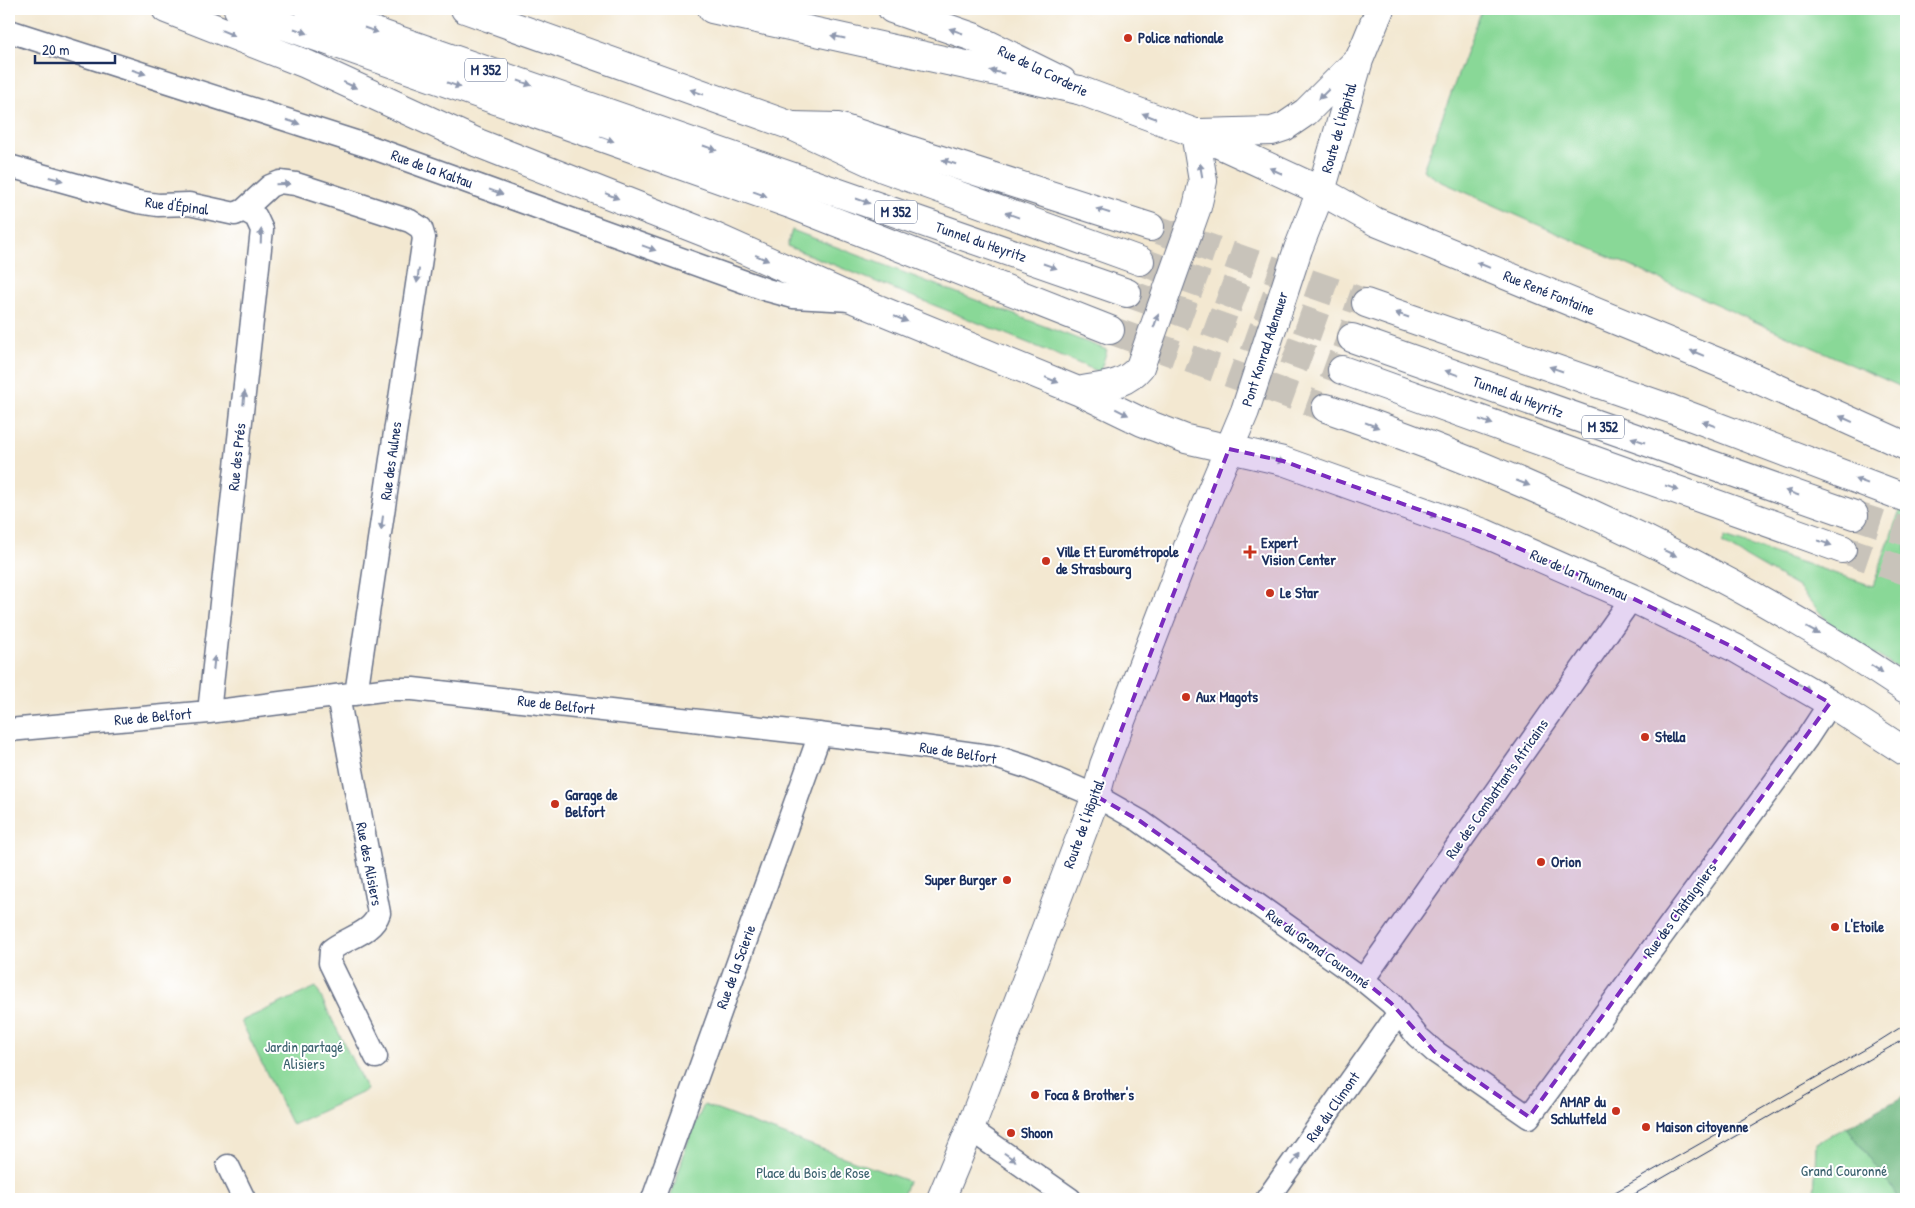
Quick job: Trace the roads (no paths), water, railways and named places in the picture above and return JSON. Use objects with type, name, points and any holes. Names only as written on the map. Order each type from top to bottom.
[{"type":"main road","name":"Rue de la Thumenau","points":[[166,9],[306,64],[478,143],[706,234],[856,300],[1078,391],[1151,426],[1186,439],[1283,461],[1484,533],[1632,598],[1735,648],[1830,702],[1906,752]]},
{"type":"main road","points":[[238,9],[793,206],[1110,330]]},
{"type":"main road","name":"Tunnel du Heyritz","points":[[309,9],[1127,293]]},
{"type":"main road","name":"M 352","points":[[465,9],[792,126],[883,168],[1140,261]]},
{"type":"main road","points":[[712,9],[1079,90]]},
{"type":"main road","name":"Rue de la Corderie","points":[[892,9],[973,37],[1079,90],[1195,133]]},
{"type":"main road","name":"Route de l'Hôpital","points":[[1298,249],[1321,191],[1359,60],[1380,9]]},
{"type":"main road","points":[[1078,391],[1122,382],[1133,376],[1140,367],[1197,207],[1203,181],[1195,133],[1272,131],[1284,127],[1306,112],[1359,60]]},
{"type":"main road","points":[[792,126],[838,127],[1150,227]]},
{"type":"main road","name":"Rue René Fontaine","points":[[1195,133],[1321,191],[1376,222],[1737,370],[1906,446]]},
{"type":"main road","name":"Pont Konrad Adenauer","points":[[1229,449],[1245,411],[1298,249]]},
{"type":"main road","points":[[1366,303],[1670,409],[1906,498]]},
{"type":"main road","name":"Tunnel du Heyritz","points":[[1352,338],[1854,515]]},
{"type":"main road","name":"M 352","points":[[1342,370],[1842,549]]},
{"type":"main road","points":[[1326,408],[1531,486],[1690,562],[1848,650],[1906,689]]},
{"type":"main road","name":"Route de l'Hôpital","points":[[941,1199],[970,1129],[1096,796],[1104,764],[1189,544],[1229,449]]},
{"type":"street","name":"Rue de la Kaltau","points":[[9,31],[368,146],[766,290],[793,297],[856,300]]},
{"type":"street","name":"Rue d'Épinal","points":[[9,166],[138,202],[158,205],[189,204],[236,214],[244,210]]},
{"type":"street","name":"Rue des Aulnes","points":[[244,210],[270,186],[280,182],[296,184],[410,221],[421,228],[424,238],[347,695]]},
{"type":"street","name":"Rue des Prés","points":[[209,712],[262,230],[256,217],[244,210]]},
{"type":"street","name":"Rue des Combattants Africains","points":[[1363,980],[1632,598]]},
{"type":"street","name":"Rue de Belfort","points":[[9,730],[209,712],[390,689],[437,691],[820,734],[996,757],[1027,766],[1096,796]]},
{"type":"street","name":"Rue des Alisiers","points":[[347,695],[379,913],[376,922],[370,928],[340,943],[331,950],[330,963],[376,1057]]},
{"type":"street","name":"Rue des Châtaigniers","points":[[1529,1117],[1801,746],[1830,702]]},
{"type":"street","name":"Rue de la Scierie","points":[[652,1199],[820,734]]},
{"type":"street","name":"Rue du Grand Couronné","points":[[1096,796],[1140,821],[1363,980],[1391,1003],[1417,1036],[1434,1051],[1529,1117]]},
{"type":"street","name":"Rue du Climont","points":[[1268,1199],[1398,1014]]},
{"type":"street","points":[[970,1129],[1070,1199]]},
{"type":"street","points":[[228,1166],[244,1199]]},
{"type":"tunnel","points":[[1150,227],[1366,303]]},
{"type":"tunnel","points":[[1140,261],[1352,338]]},
{"type":"tunnel","points":[[1127,293],[1342,370]]},
{"type":"tunnel","points":[[1110,330],[1326,408]]},
{"type":"tunnel","points":[[1854,515],[1906,532]]},
{"type":"tunnel","points":[[1842,549],[1906,571]]},
{"type":"tram line","points":[[1603,1199],[1871,1046],[1906,1024]]},
{"type":"tram line","points":[[1626,1199],[1906,1038]]},
{"type":"place","name":"Police nationale","points":[[1128,38]]},
{"type":"place","name":"Expert Vision Center","points":[[1250,552]]},
{"type":"place","name":"Ville Et Eurométropole de Strasbourg","points":[[1046,561]]},
{"type":"place","name":"Le Star","points":[[1270,593]]},
{"type":"place","name":"Aux Magots","points":[[1186,697]]},
{"type":"place","name":"Stella","points":[[1645,737]]},
{"type":"place","name":"Garage de Belfort","points":[[555,804]]},
{"type":"place","name":"Orion","points":[[1541,862]]},
{"type":"place","name":"Super Burger","points":[[1007,880]]},
{"type":"place","name":"L'Etoile","points":[[1835,927]]},
{"type":"place","name":"Foca & Brother's","points":[[1035,1095]]},
{"type":"place","name":"AMAP du Schlutfeld","points":[[1616,1111]]},
{"type":"place","name":"Maison citoyenne","points":[[1646,1127]]},
{"type":"place","name":"Shoon","points":[[1011,1133]]},
{"type":"park label","name":"Jardin partagé Alisiers","points":[[304,1056]]},
{"type":"park label","name":"Grand Couronné","points":[[1844,1171]]},
{"type":"park label","name":"Place du Bois de Rose","points":[[813,1173]]}]
